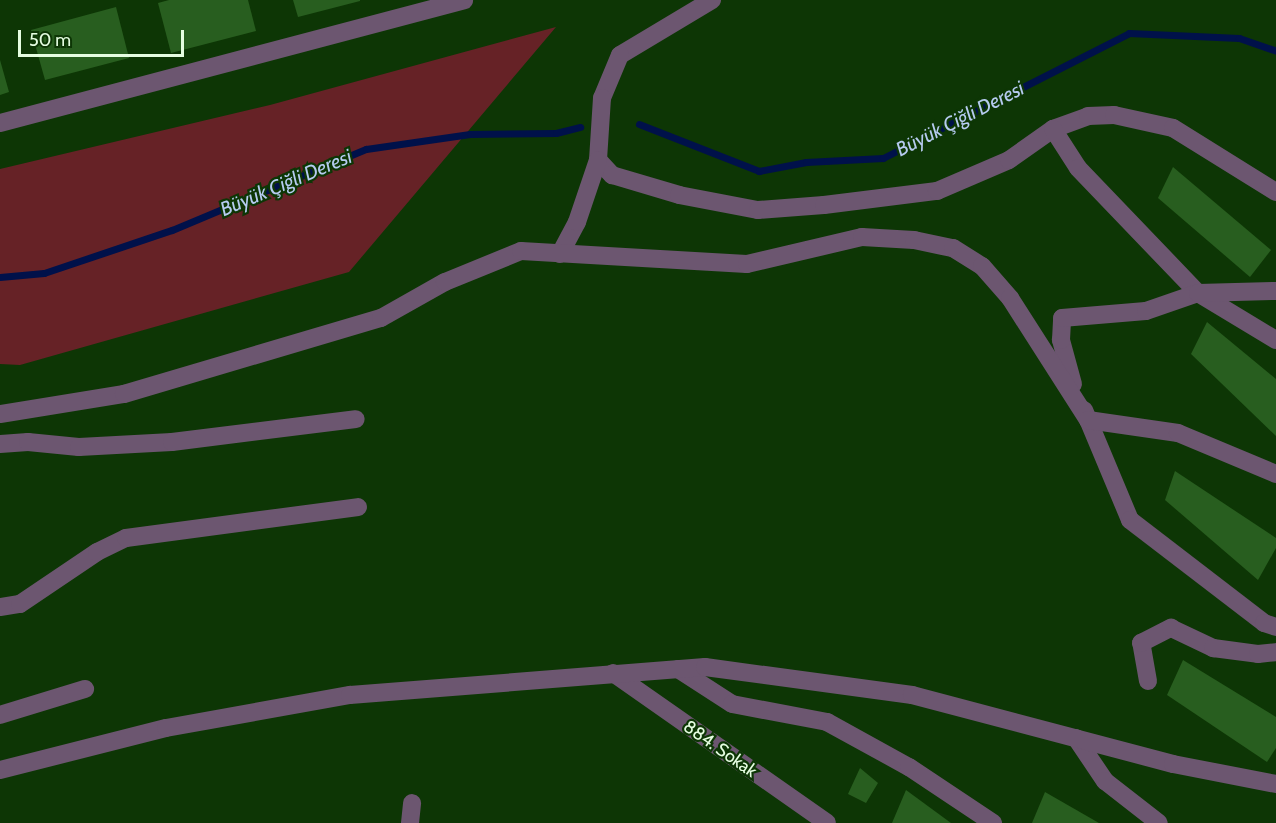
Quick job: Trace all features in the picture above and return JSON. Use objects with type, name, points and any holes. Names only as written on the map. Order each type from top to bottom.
[{"type":"street","points":[[0,123],[464,0]]},
{"type":"street","points":[[560,254],[577,222],[598,160],[602,98],[620,55],[712,0]]},
{"type":"street","points":[[598,160],[612,175],[679,195],[758,210],[937,191],[1009,160],[1053,129],[1088,116],[1114,115],[1173,128],[1276,192]]},
{"type":"street","points":[[1053,129],[1078,168],[1198,293],[1276,340]]},
{"type":"street","points":[[0,414],[124,394],[381,318],[445,282],[521,251],[747,264],[862,237],[914,240],[953,248],[982,266],[1010,298],[1088,420],[1178,433],[1276,474]]},
{"type":"street","points":[[1276,291],[1198,293],[1146,311],[1062,318],[1061,340],[1070,378],[1130,520],[1255,616],[1276,627]]},
{"type":"street","points":[[0,444],[28,442],[79,447],[172,442],[356,419]]},
{"type":"street","points":[[0,607],[20,604],[97,552],[126,538],[358,507]]},
{"type":"street","points":[[1148,681],[1141,643],[1171,628],[1214,648],[1258,654],[1276,652]]},
{"type":"street","points":[[0,770],[166,728],[350,695],[705,667],[912,695],[1173,764],[1276,784]]},
{"type":"street","points":[[678,669],[732,704],[827,723],[909,767],[993,823]]},
{"type":"street","name":"884. Sokak","points":[[614,673],[827,823]]},
{"type":"street","points":[[0,715],[85,689]]},
{"type":"street","points":[[1076,738],[1105,781],[1159,823]]},
{"type":"street","points":[[410,823],[412,803]]},
{"type":"shaded area","points":[[556,27],[349,272],[20,365],[0,364],[0,169],[270,105]]},
{"type":"building","points":[[169,0],[248,0],[256,31],[171,53],[158,3]]},
{"type":"building","points":[[293,0],[360,0],[360,1],[298,17]]},
{"type":"building","points":[[116,7],[129,58],[45,80],[31,30]]},
{"type":"building","points":[[0,60],[9,92],[0,95]]},
{"type":"building","points":[[1173,167],[1271,250],[1250,277],[1158,198]]},
{"type":"building","points":[[1207,322],[1276,379],[1276,436],[1191,354]]},
{"type":"building","points":[[1175,471],[1276,538],[1276,548],[1258,580],[1165,500]]},
{"type":"building","points":[[1183,660],[1276,717],[1276,748],[1267,762],[1167,695]]},
{"type":"building","points":[[860,768],[878,783],[866,803],[848,794]]},
{"type":"building","points":[[906,790],[951,823],[892,823]]},
{"type":"building","points":[[1045,792],[1099,823],[1032,823]]},
{"type":"waterway","name":"Büyük Çiğli Deresi","points":[[639,124],[759,171],[806,162],[883,158],[1129,33],[1239,38],[1276,51]]},
{"type":"waterway","name":"Büyük Çiğli Deresi","points":[[0,277],[44,273],[172,230],[366,149],[470,134],[556,133],[580,127]]}]
